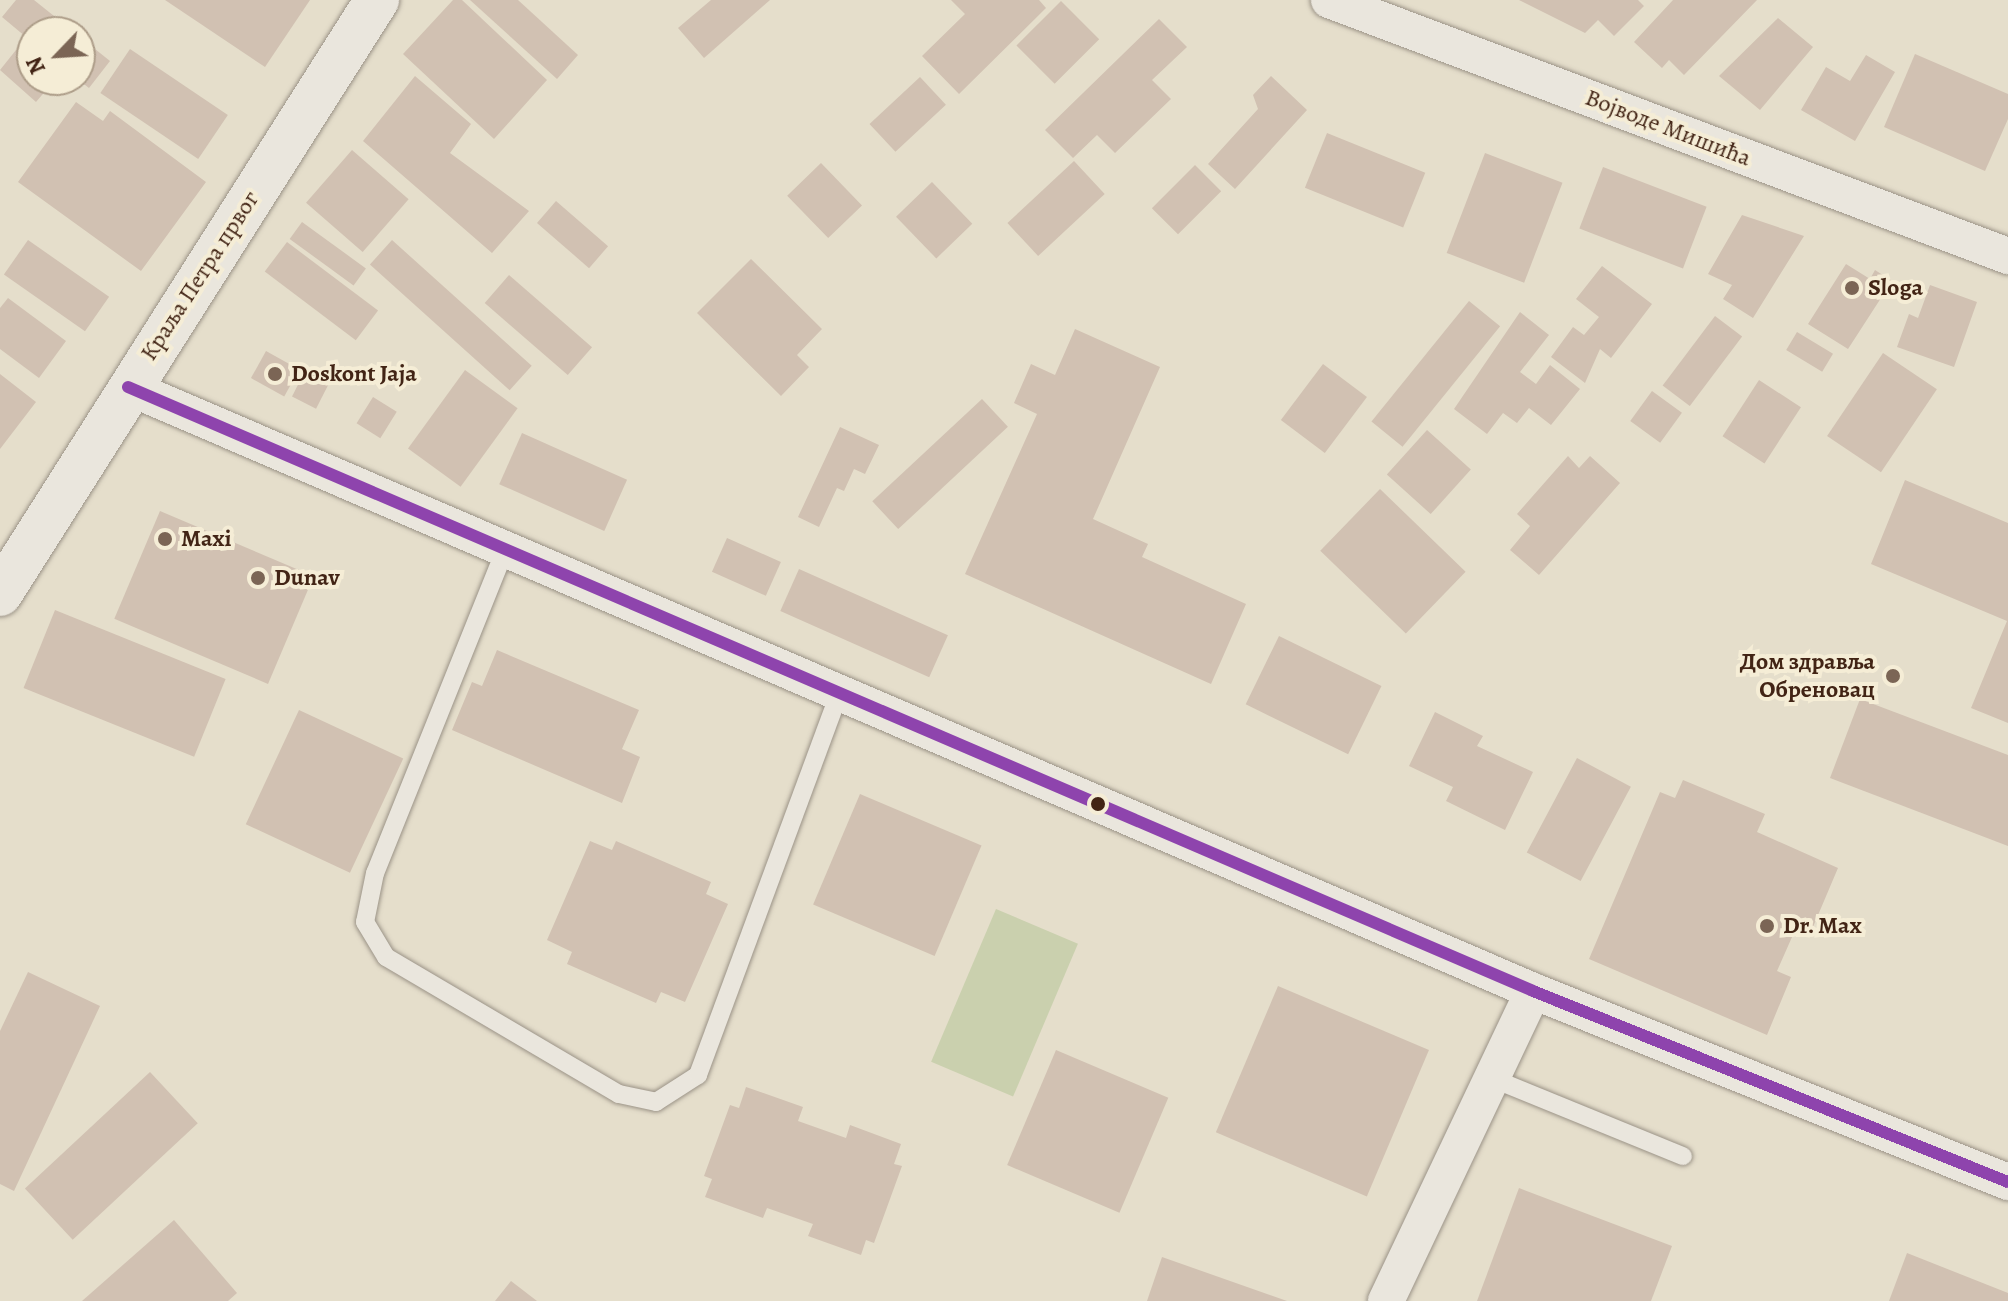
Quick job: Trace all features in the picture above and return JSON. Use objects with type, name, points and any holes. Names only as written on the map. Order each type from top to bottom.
[{"type":"street","name":"Краља Петра првог","points":[[0,594],[128,387],[377,0]]},
{"type":"street","name":"Војводе Мишића","points":[[1329,0],[2008,256]]},
{"type":"street","points":[[128,387],[1533,991],[2008,1182]]},
{"type":"street","points":[[1386,1301],[1494,1079],[1533,991]]},
{"type":"lane","points":[[505,550],[375,873],[365,922],[386,957],[619,1094],[656,1102],[698,1075],[839,693]]},
{"type":"lane","points":[[1494,1079],[1683,1156]]},
{"type":"green space","points":[[996,909],[1078,944],[1013,1097],[931,1062]]},
{"type":"building","points":[[16,0],[34,0],[54,16],[16,16],[16,29],[2,17]]},
{"type":"building","points":[[165,0],[310,0],[265,67]]},
{"type":"building","points":[[453,0],[462,0],[547,80],[494,139],[403,54]]},
{"type":"building","points":[[470,0],[518,0],[578,55],[557,79]]},
{"type":"building","points":[[711,0],[770,0],[704,58],[678,28]]},
{"type":"building","points":[[951,0],[1039,0],[1046,8],[959,94],[922,56],[965,14]]},
{"type":"building","points":[[1519,0],[1638,0],[1644,6],[1614,36],[1598,20],[1585,33]]},
{"type":"building","points":[[1673,0],[1757,0],[1684,75],[1669,60],[1662,68],[1634,42]]},
{"type":"building","points":[[1061,1],[1099,39],[1055,84],[1016,46]]},
{"type":"building","points":[[1778,18],[1813,47],[1760,110],[1719,76]]},
{"type":"building","points":[[1159,19],[1187,47],[1152,80],[1171,99],[1115,153],[1097,135],[1073,158],[1045,130]]},
{"type":"building","points":[[130,49],[228,115],[198,159],[100,93]]},
{"type":"building","points":[[16,50],[16,84],[0,70]]},
{"type":"building","points":[[96,50],[110,61],[96,79]]},
{"type":"building","points":[[1915,54],[2008,94],[2008,119],[1985,171],[1884,127]]},
{"type":"building","points":[[1866,55],[1895,72],[1855,141],[1801,110],[1826,67],[1850,81]]},
{"type":"building","points":[[415,76],[471,124],[450,153],[529,211],[492,253],[363,141]]},
{"type":"building","points":[[1271,76],[1307,110],[1235,189],[1208,164],[1258,109],[1253,95]]},
{"type":"building","points":[[920,77],[946,105],[895,152],[870,124]]},
{"type":"building","points":[[76,102],[103,121],[110,111],[206,182],[141,271],[18,182]]},
{"type":"building","points":[[1327,133],[1425,173],[1403,227],[1305,188]]},
{"type":"building","points":[[352,150],[409,199],[363,252],[306,203]]},
{"type":"building","points":[[1485,153],[1562,183],[1524,283],[1447,253]]},
{"type":"building","points":[[1074,161],[1105,194],[1038,256],[1007,223]]},
{"type":"building","points":[[821,163],[862,205],[828,238],[787,196]]},
{"type":"building","points":[[1195,165],[1221,191],[1178,234],[1152,208]]},
{"type":"building","points":[[1603,167],[1707,207],[1683,268],[1579,229]]},
{"type":"building","points":[[932,182],[972,224],[936,258],[896,217]]},
{"type":"building","points":[[556,201],[608,246],[589,268],[537,223]]},
{"type":"building","points":[[1742,215],[1804,236],[1753,318],[1723,299],[1732,285],[1708,274]]},
{"type":"building","points":[[302,222],[366,268],[354,285],[290,239]]},
{"type":"building","points":[[28,240],[109,297],[85,331],[4,274]]},
{"type":"building","points":[[392,240],[532,366],[510,390],[370,265]]},
{"type":"building","points":[[287,242],[378,311],[356,340],[265,272]]},
{"type":"building","points":[[751,259],[822,329],[797,355],[809,367],[781,396],[697,313]]},
{"type":"building","points":[[1846,264],[1870,279],[1875,270],[1892,281],[1848,349],[1808,324]]},
{"type":"building","points":[[1602,266],[1652,304],[1611,358],[1600,349],[1585,383],[1551,357],[1573,327],[1584,335],[1599,317],[1576,299]]},
{"type":"building","points":[[509,275],[592,347],[568,375],[485,303]]},
{"type":"building","points":[[1930,285],[1977,302],[1954,367],[1897,347],[1909,314],[1918,318]]},
{"type":"building","points":[[8,298],[66,341],[39,378],[0,349],[0,308]]},
{"type":"building","points":[[1469,301],[1500,326],[1403,447],[1371,421]]},
{"type":"building","points":[[1520,312],[1549,335],[1520,372],[1536,384],[1550,365],[1580,389],[1551,425],[1529,408],[1517,423],[1503,413],[1487,434],[1454,409]]},
{"type":"building","points":[[1715,316],[1742,336],[1690,406],[1663,385]]},
{"type":"building","points":[[1075,329],[1160,367],[1093,519],[1148,544],[1142,557],[1246,604],[1211,684],[965,574],[1037,414],[1014,403],[1031,364],[1055,375]]},
{"type":"building","points":[[1797,332],[1833,354],[1822,372],[1786,350]]},
{"type":"building","name":"Doskont Jaja","points":[[266,351],[299,369],[284,397],[251,378]]},
{"type":"building","points":[[1883,353],[1937,389],[1881,472],[1827,436]]},
{"type":"building","points":[[1323,364],[1367,397],[1325,453],[1281,420]]},
{"type":"building","points":[[307,367],[331,379],[316,409],[292,396]]},
{"type":"building","points":[[465,370],[518,408],[461,487],[408,448]]},
{"type":"building","points":[[0,374],[36,402],[0,449]]},
{"type":"building","points":[[1759,380],[1801,407],[1764,463],[1723,436]]},
{"type":"building","points":[[1652,391],[1682,413],[1660,443],[1630,421]]},
{"type":"building","points":[[373,397],[397,412],[380,438],[357,423]]},
{"type":"building","points":[[982,399],[1008,427],[898,529],[872,501]]},
{"type":"building","points":[[840,427],[879,445],[865,474],[854,469],[844,491],[837,488],[819,527],[798,517]]},
{"type":"building","points":[[1427,430],[1471,469],[1431,514],[1387,475]]},
{"type":"building","points":[[522,433],[627,480],[604,531],[499,484]]},
{"type":"building","points":[[1568,456],[1579,468],[1590,456],[1620,483],[1539,575],[1510,550],[1530,526],[1517,514]]},
{"type":"building","points":[[1905,480],[2008,523],[2008,723],[1971,708],[2007,621],[1871,564]]},
{"type":"building","points":[[1380,489],[1466,572],[1406,634],[1320,551]]},
{"type":"building","points":[[160,511],[314,576],[268,684],[114,619]]},
{"type":"building","points":[[727,538],[781,562],[766,596],[712,572]]},
{"type":"building","points":[[799,569],[948,635],[929,677],[780,611]]},
{"type":"building","points":[[55,610],[226,679],[194,757],[24,688]]},
{"type":"building","points":[[1279,636],[1381,686],[1348,754],[1246,704]]},
{"type":"building","points":[[497,650],[639,710],[622,749],[640,757],[622,803],[452,730],[472,682],[482,686]]},
{"type":"building","points":[[1860,699],[2008,755],[2008,846],[1830,778]]},
{"type":"building","points":[[299,710],[403,759],[350,873],[246,824]]},
{"type":"building","points":[[1435,712],[1483,736],[1477,746],[1533,772],[1505,830],[1446,801],[1453,787],[1409,766]]},
{"type":"building","points":[[1577,758],[1631,787],[1581,881],[1527,852]]},
{"type":"building","points":[[1683,780],[1765,814],[1757,832],[1838,868],[1810,934],[1796,928],[1777,971],[1791,977],[1767,1035],[1589,959],[1660,792],[1675,798]]},
{"type":"building","points":[[860,794],[982,846],[935,956],[813,904]]},
{"type":"building","points":[[590,841],[612,850],[616,841],[711,882],[706,894],[728,904],[685,1002],[661,992],[656,1003],[567,964],[572,952],[547,940]]},
{"type":"building","points":[[28,972],[100,1006],[14,1191],[0,1184],[0,1031]]},
{"type":"building","points":[[1278,986],[1429,1050],[1367,1196],[1216,1132]]},
{"type":"building","points":[[1056,1050],[1168,1098],[1119,1213],[1007,1165]]},
{"type":"building","points":[[150,1072],[198,1123],[73,1240],[25,1189]]},
{"type":"building","points":[[746,1087],[803,1107],[798,1121],[846,1138],[850,1125],[901,1144],[894,1164],[902,1166],[874,1243],[866,1240],[861,1255],[808,1236],[813,1224],[767,1208],[763,1218],[705,1197],[712,1179],[704,1176],[730,1105],[739,1108]]},
{"type":"building","points":[[1519,1188],[1672,1246],[1651,1301],[1477,1301]]},
{"type":"building","points":[[174,1220],[237,1293],[228,1301],[82,1301]]},
{"type":"building","points":[[1907,1253],[2008,1293],[2008,1301],[1889,1301]]},
{"type":"building","points":[[1162,1257],[1287,1301],[1147,1301]]},
{"type":"building","points":[[511,1281],[537,1301],[495,1301]]},
{"type":"transit line","points":[[128,387],[1533,991],[2008,1182]]},
{"type":"place","name":"Sloga","points":[[1852,288]]},
{"type":"place","name":"Doskont Jaja","points":[[275,374]]},
{"type":"place","name":"Maxi","points":[[165,539]]},
{"type":"place","name":"Dunav","points":[[258,578]]},
{"type":"place","name":"Дом здравља Обреновац","points":[[1893,676]]},
{"type":"place","name":"Dr. Max","points":[[1767,926]]}]
